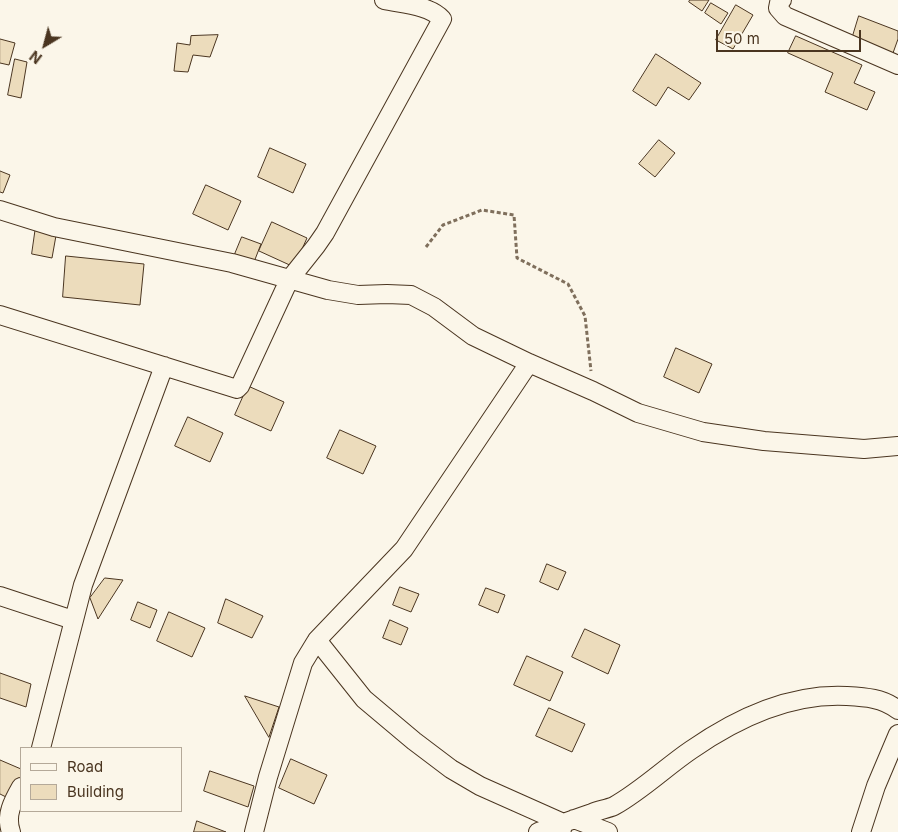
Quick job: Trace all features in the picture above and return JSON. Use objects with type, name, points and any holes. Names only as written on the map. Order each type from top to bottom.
[{"type":"street","points":[[0,315],[237,389],[289,280],[325,233],[442,19],[438,14],[428,10],[384,0]]},
{"type":"street","points":[[782,0],[778,8],[785,16],[898,65]]},
{"type":"street","points":[[0,210],[54,227],[232,263],[328,290],[358,295],[411,295],[434,307],[473,336],[529,363],[593,391],[638,414],[703,432],[773,442],[855,449],[898,446]]},
{"type":"street","points":[[254,832],[268,777],[303,663],[317,640],[404,549],[529,363]]},
{"type":"street","points":[[41,747],[83,585],[164,366]]},
{"type":"street","points":[[0,596],[73,620]]},
{"type":"street","points":[[317,640],[364,699],[451,769],[480,786],[566,825],[608,832]]},
{"type":"street","points":[[538,832],[566,825],[615,805],[723,729],[758,713],[806,698],[826,695],[881,700],[891,704],[898,710]]},
{"type":"street","points":[[861,832],[876,786],[898,734]]},
{"type":"street","points":[[10,832],[8,825],[10,811],[20,789]]},
{"type":"path","points":[[426,247],[443,225],[482,210],[514,215],[517,258],[568,284],[586,316],[593,391]]},
{"type":"building","points":[[690,0],[709,0],[702,11],[689,2]]},
{"type":"building","points":[[711,3],[728,13],[721,24],[705,13]]},
{"type":"building","points":[[736,5],[753,15],[733,49],[716,40]]},
{"type":"building","points":[[859,16],[898,31],[898,39],[893,53],[852,39]]},
{"type":"building","points":[[218,35],[210,57],[193,55],[188,72],[174,71],[177,43],[190,45],[191,36]]},
{"type":"building","points":[[796,36],[862,65],[854,83],[875,92],[867,110],[825,92],[833,73],[788,53]]},
{"type":"building","points":[[0,39],[15,43],[9,65],[0,63]]},
{"type":"building","points":[[656,54],[701,83],[689,100],[668,87],[656,106],[633,91]]},
{"type":"building","points":[[15,59],[27,62],[21,98],[8,95]]},
{"type":"building","points":[[659,140],[675,153],[655,177],[639,164]]},
{"type":"building","points":[[270,148],[306,164],[293,193],[258,177]]},
{"type":"building","points":[[0,171],[10,175],[3,193],[0,192]]},
{"type":"building","points":[[206,185],[241,201],[228,230],[193,214]]},
{"type":"building","points":[[272,222],[307,238],[294,267],[259,251]]},
{"type":"building","points":[[36,226],[57,230],[52,258],[32,254]]},
{"type":"building","points":[[242,237],[261,244],[254,262],[235,254]]},
{"type":"building","points":[[66,256],[144,264],[140,305],[63,297]]},
{"type":"building","points":[[676,348],[712,364],[699,393],[664,377]]},
{"type":"building","points":[[248,386],[284,402],[271,431],[235,415]]},
{"type":"building","points":[[188,417],[223,433],[210,462],[175,446]]},
{"type":"building","points":[[340,430],[376,446],[363,474],[327,458]]},
{"type":"building","points":[[547,564],[566,572],[558,590],[540,582]]},
{"type":"building","points":[[105,578],[123,580],[98,619],[90,598]]},
{"type":"building","points":[[400,587],[419,594],[411,612],[393,605]]},
{"type":"building","points":[[486,588],[505,595],[498,613],[479,605]]},
{"type":"building","points":[[226,599],[263,616],[252,638],[218,623]]},
{"type":"building","points":[[138,602],[157,610],[150,628],[131,620]]},
{"type":"building","points":[[169,612],[205,628],[192,657],[157,641]]},
{"type":"building","points":[[390,620],[408,628],[401,645],[383,638]]},
{"type":"building","points":[[585,629],[620,645],[608,674],[572,657]]},
{"type":"building","points":[[527,656],[563,672],[550,701],[514,685]]},
{"type":"building","points":[[0,673],[31,684],[26,707],[0,698]]},
{"type":"building","points":[[245,696],[279,707],[269,737]]},
{"type":"building","points":[[549,708],[585,724],[572,752],[536,736]]},
{"type":"building","points":[[291,759],[327,775],[314,804],[279,788]]},
{"type":"building","points":[[0,760],[20,769],[20,782],[12,800],[0,794]]},
{"type":"building","points":[[210,771],[254,786],[248,807],[204,791]]},
{"type":"building","points":[[197,821],[226,832],[194,832]]}]
